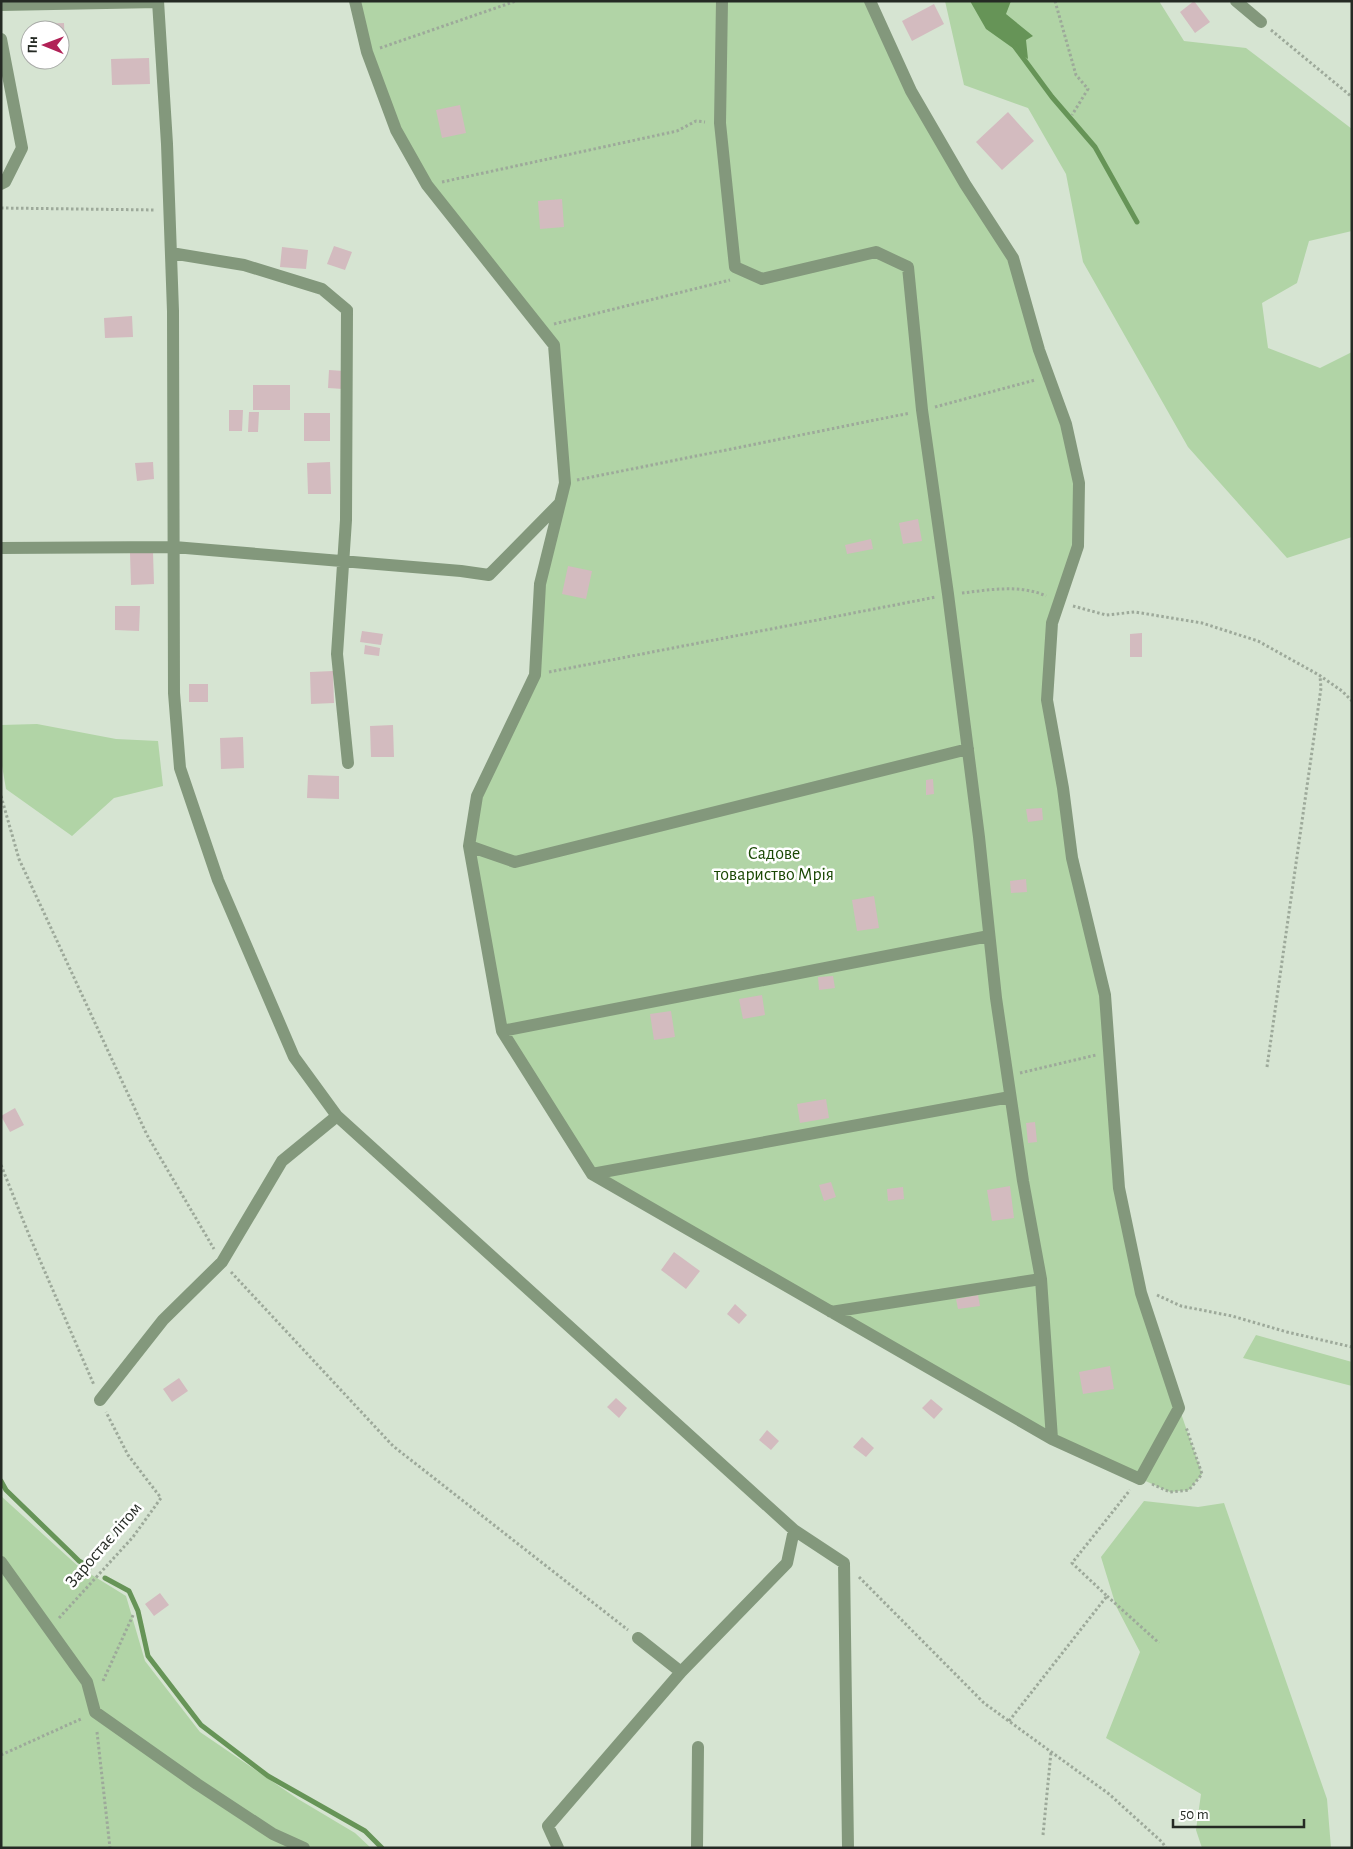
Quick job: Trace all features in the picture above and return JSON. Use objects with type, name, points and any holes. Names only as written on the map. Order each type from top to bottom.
[{"type":"street","points":[[355,1],[368,52],[396,130],[427,185],[554,345],[565,483],[540,584],[535,675],[476,796],[469,846],[502,1031],[592,1174],[1052,1439],[1140,1479],[1179,1408],[1141,1293],[1119,1188],[1105,995],[1072,858],[1063,788],[1047,700],[1052,623],[1078,546],[1079,483],[1066,424],[1039,350],[1013,258],[911,92],[870,1]]},
{"type":"street","points":[[722,1],[720,123],[735,267],[762,279],[876,252],[908,267],[922,410],[968,748],[1007,1076],[1041,1279],[1052,1439]]},
{"type":"street","points":[[1236,1],[1261,22]]},
{"type":"street","points":[[1,5],[158,2],[167,144],[171,253],[174,693],[180,768],[218,880],[294,1057],[337,1116],[794,1530],[844,1563],[848,1848]]},
{"type":"street","points":[[1,39],[22,148],[5,182],[1,184]]},
{"type":"street","points":[[171,253],[244,264],[322,289],[347,310],[346,520],[337,654],[348,763]]},
{"type":"street","points":[[1,548],[174,548],[462,571],[489,575],[560,503]]},
{"type":"street","points":[[469,846],[515,862],[968,748]]},
{"type":"street","points":[[502,1031],[989,936]]},
{"type":"street","points":[[592,1174],[1010,1097]]},
{"type":"street","points":[[100,1400],[163,1320],[222,1262],[282,1161],[337,1116]]},
{"type":"street","points":[[831,1312],[1041,1279]]},
{"type":"street","points":[[558,1848],[548,1826],[681,1672],[787,1563],[794,1530]]},
{"type":"street","points":[[1,1562],[87,1682],[95,1712],[196,1784],[273,1834],[304,1848]]},
{"type":"street","points":[[638,1638],[681,1672]]},
{"type":"street","points":[[697,1848],[698,1747]]},
{"type":"path","points":[[368,52],[516,1]]},
{"type":"path","points":[[1055,1],[1076,75],[1088,89],[1072,114]]},
{"type":"path","points":[[1261,22],[1352,97]]},
{"type":"path","points":[[427,185],[677,132],[696,121],[720,123]]},
{"type":"path","points":[[1,208],[169,210]]},
{"type":"path","points":[[540,328],[750,274]]},
{"type":"path","points":[[565,483],[922,410],[1035,380]]},
{"type":"path","points":[[535,675],[948,594],[1003,589],[1035,591],[1060,602],[1106,615],[1135,612],[1202,623],[1258,641],[1320,675],[1352,701]]},
{"type":"path","points":[[1267,1067],[1321,688],[1320,675]]},
{"type":"path","points":[[1,796],[19,859],[147,1135],[222,1262],[393,1446],[638,1638]]},
{"type":"path","points":[[1007,1076],[1108,1052]]},
{"type":"path","points":[[1,1165],[100,1400]]},
{"type":"path","points":[[1141,1293],[1156,1295],[1181,1306],[1232,1316],[1287,1332],[1352,1347]]},
{"type":"path","name":"Заростає літом","points":[[50,1628],[133,1537],[161,1498],[128,1456],[100,1400]]},
{"type":"path","points":[[1159,1643],[1072,1563],[1140,1479],[1170,1492],[1189,1490],[1202,1474],[1179,1408]]},
{"type":"path","points":[[844,1563],[871,1587],[984,1703],[1109,1794],[1162,1842],[1166,1848]]},
{"type":"path","points":[[1009,1721],[1107,1596]]},
{"type":"path","points":[[110,1848],[95,1712],[103,1681],[134,1613]]},
{"type":"path","points":[[1,1755],[95,1712]]},
{"type":"path","points":[[1043,1835],[1051,1752]]},
{"type":"green space","name":"Садове товариство Мрія","points":[[355,1],[870,1],[911,91],[1013,258],[1079,483],[1078,546],[1052,623],[1047,700],[1105,995],[1119,1188],[1158,1347],[1202,1474],[1189,1490],[1170,1492],[1052,1439],[592,1174],[502,1031],[469,846],[477,796],[535,675],[540,584],[565,483],[554,345],[427,185],[367,52]]},
{"type":"green space","points":[[945,1],[1159,1],[1184,41],[1246,48],[1352,129],[1352,231],[1309,241],[1297,283],[1262,303],[1268,348],[1320,368],[1352,352],[1352,537],[1287,558],[1188,447],[1083,262],[1066,174],[1028,108],[964,85]]},
{"type":"green space","points":[[37,724],[116,739],[158,741],[163,786],[114,798],[72,836],[6,789],[1,760],[1,725]]},
{"type":"green space","points":[[1256,1335],[1352,1362],[1352,1386],[1243,1358]]},
{"type":"green space","points":[[1,1496],[79,1567],[126,1596],[145,1661],[200,1732],[298,1799],[355,1833],[371,1848],[1,1848]]},
{"type":"green space","points":[[1144,1501],[1198,1507],[1224,1503],[1327,1799],[1331,1848],[1202,1848],[1196,1830],[1201,1794],[1106,1738],[1140,1652],[1116,1606],[1101,1557]]},
{"type":"shaded area","points":[[970,1],[1011,1],[1006,14],[1033,36],[1026,40],[1028,59],[986,29]]},
{"type":"building","points":[[1194,1],[1210,22],[1195,33],[1180,12]]},
{"type":"building","points":[[934,4],[944,24],[912,41],[902,21]]},
{"type":"building","points":[[149,58],[150,84],[112,85],[111,59]]},
{"type":"building","points":[[460,105],[466,133],[442,138],[436,110]]},
{"type":"building","points":[[1008,112],[1034,141],[1002,170],[976,142]]},
{"type":"building","points":[[562,199],[564,227],[540,229],[538,201]]},
{"type":"building","points":[[334,246],[352,252],[345,270],[327,264]]},
{"type":"building","points":[[282,247],[308,250],[306,269],[280,267]]},
{"type":"building","points":[[132,316],[133,337],[105,338],[104,318]]},
{"type":"building","points":[[329,370],[344,371],[343,389],[328,388]]},
{"type":"building","points":[[253,385],[290,385],[290,410],[253,410]]},
{"type":"building","points":[[229,410],[243,410],[242,431],[229,431]]},
{"type":"building","points":[[249,412],[259,412],[258,432],[248,432]]},
{"type":"building","points":[[304,413],[330,413],[330,441],[304,441]]},
{"type":"building","points":[[153,462],[154,479],[137,481],[135,463]]},
{"type":"building","points":[[330,462],[331,494],[308,494],[307,463]]},
{"type":"building","points":[[918,519],[922,541],[903,544],[899,523]]},
{"type":"building","points":[[871,539],[873,549],[847,554],[845,545]]},
{"type":"building","points":[[153,552],[154,584],[131,585],[130,553]]},
{"type":"building","points":[[568,566],[592,571],[586,599],[562,594]]},
{"type":"building","points":[[115,606],[140,606],[139,631],[115,630]]},
{"type":"building","points":[[362,631],[383,634],[381,645],[360,642]]},
{"type":"building","points":[[1142,633],[1142,657],[1130,657],[1130,634]]},
{"type":"building","points":[[365,645],[380,648],[379,656],[364,654]]},
{"type":"building","points":[[333,671],[334,703],[311,704],[310,672]]},
{"type":"building","points":[[189,684],[208,684],[208,702],[189,702]]},
{"type":"building","points":[[393,725],[394,757],[371,757],[370,726]]},
{"type":"building","points":[[243,737],[244,768],[221,769],[220,738]]},
{"type":"building","points":[[308,775],[339,776],[339,799],[307,798]]},
{"type":"building","points":[[933,779],[934,794],[926,795],[926,780]]},
{"type":"building","points":[[1042,808],[1043,820],[1028,822],[1026,809]]},
{"type":"building","points":[[1026,879],[1027,892],[1011,893],[1010,881]]},
{"type":"building","points":[[874,896],[879,928],[857,931],[852,900]]},
{"type":"building","points":[[833,976],[835,988],[819,990],[818,977]]},
{"type":"building","points":[[762,995],[765,1015],[743,1019],[739,999]]},
{"type":"building","points":[[671,1011],[675,1037],[654,1040],[650,1014]]},
{"type":"building","points":[[826,1099],[829,1118],[800,1123],[797,1104]]},
{"type":"building","points":[[15,1108],[24,1125],[10,1132],[1,1116]]},
{"type":"building","points":[[1035,1122],[1037,1142],[1028,1143],[1026,1123]]},
{"type":"building","points":[[831,1182],[836,1197],[824,1201],[819,1185]]},
{"type":"building","points":[[1010,1186],[1014,1218],[992,1221],[987,1190]]},
{"type":"building","points":[[903,1187],[904,1199],[888,1201],[887,1189]]},
{"type":"building","points":[[674,1252],[700,1271],[686,1289],[661,1270]]},
{"type":"building","points":[[978,1295],[980,1306],[958,1309],[956,1299]]},
{"type":"building","points":[[735,1304],[747,1315],[739,1324],[727,1314]]},
{"type":"building","points":[[1110,1366],[1114,1389],[1083,1394],[1079,1372]]},
{"type":"building","points":[[179,1378],[188,1391],[172,1402],[163,1389]]},
{"type":"building","points":[[616,1398],[627,1408],[619,1418],[607,1407]]},
{"type":"building","points":[[931,1399],[943,1409],[934,1419],[922,1408]]},
{"type":"building","points":[[767,1430],[779,1441],[771,1450],[759,1440]]},
{"type":"building","points":[[862,1437],[874,1448],[866,1457],[853,1447]]},
{"type":"building","points":[[160,1593],[169,1605],[154,1616],[145,1604]]},
{"type":"waterway","points":[[1015,47],[1052,97],[1095,147],[1137,222]]},
{"type":"waterway","points":[[1,1481],[6,1490],[79,1561],[90,1567]]},
{"type":"waterway","points":[[105,1578],[129,1591],[138,1611],[148,1656],[201,1725],[268,1776],[365,1831],[382,1848]]}]
